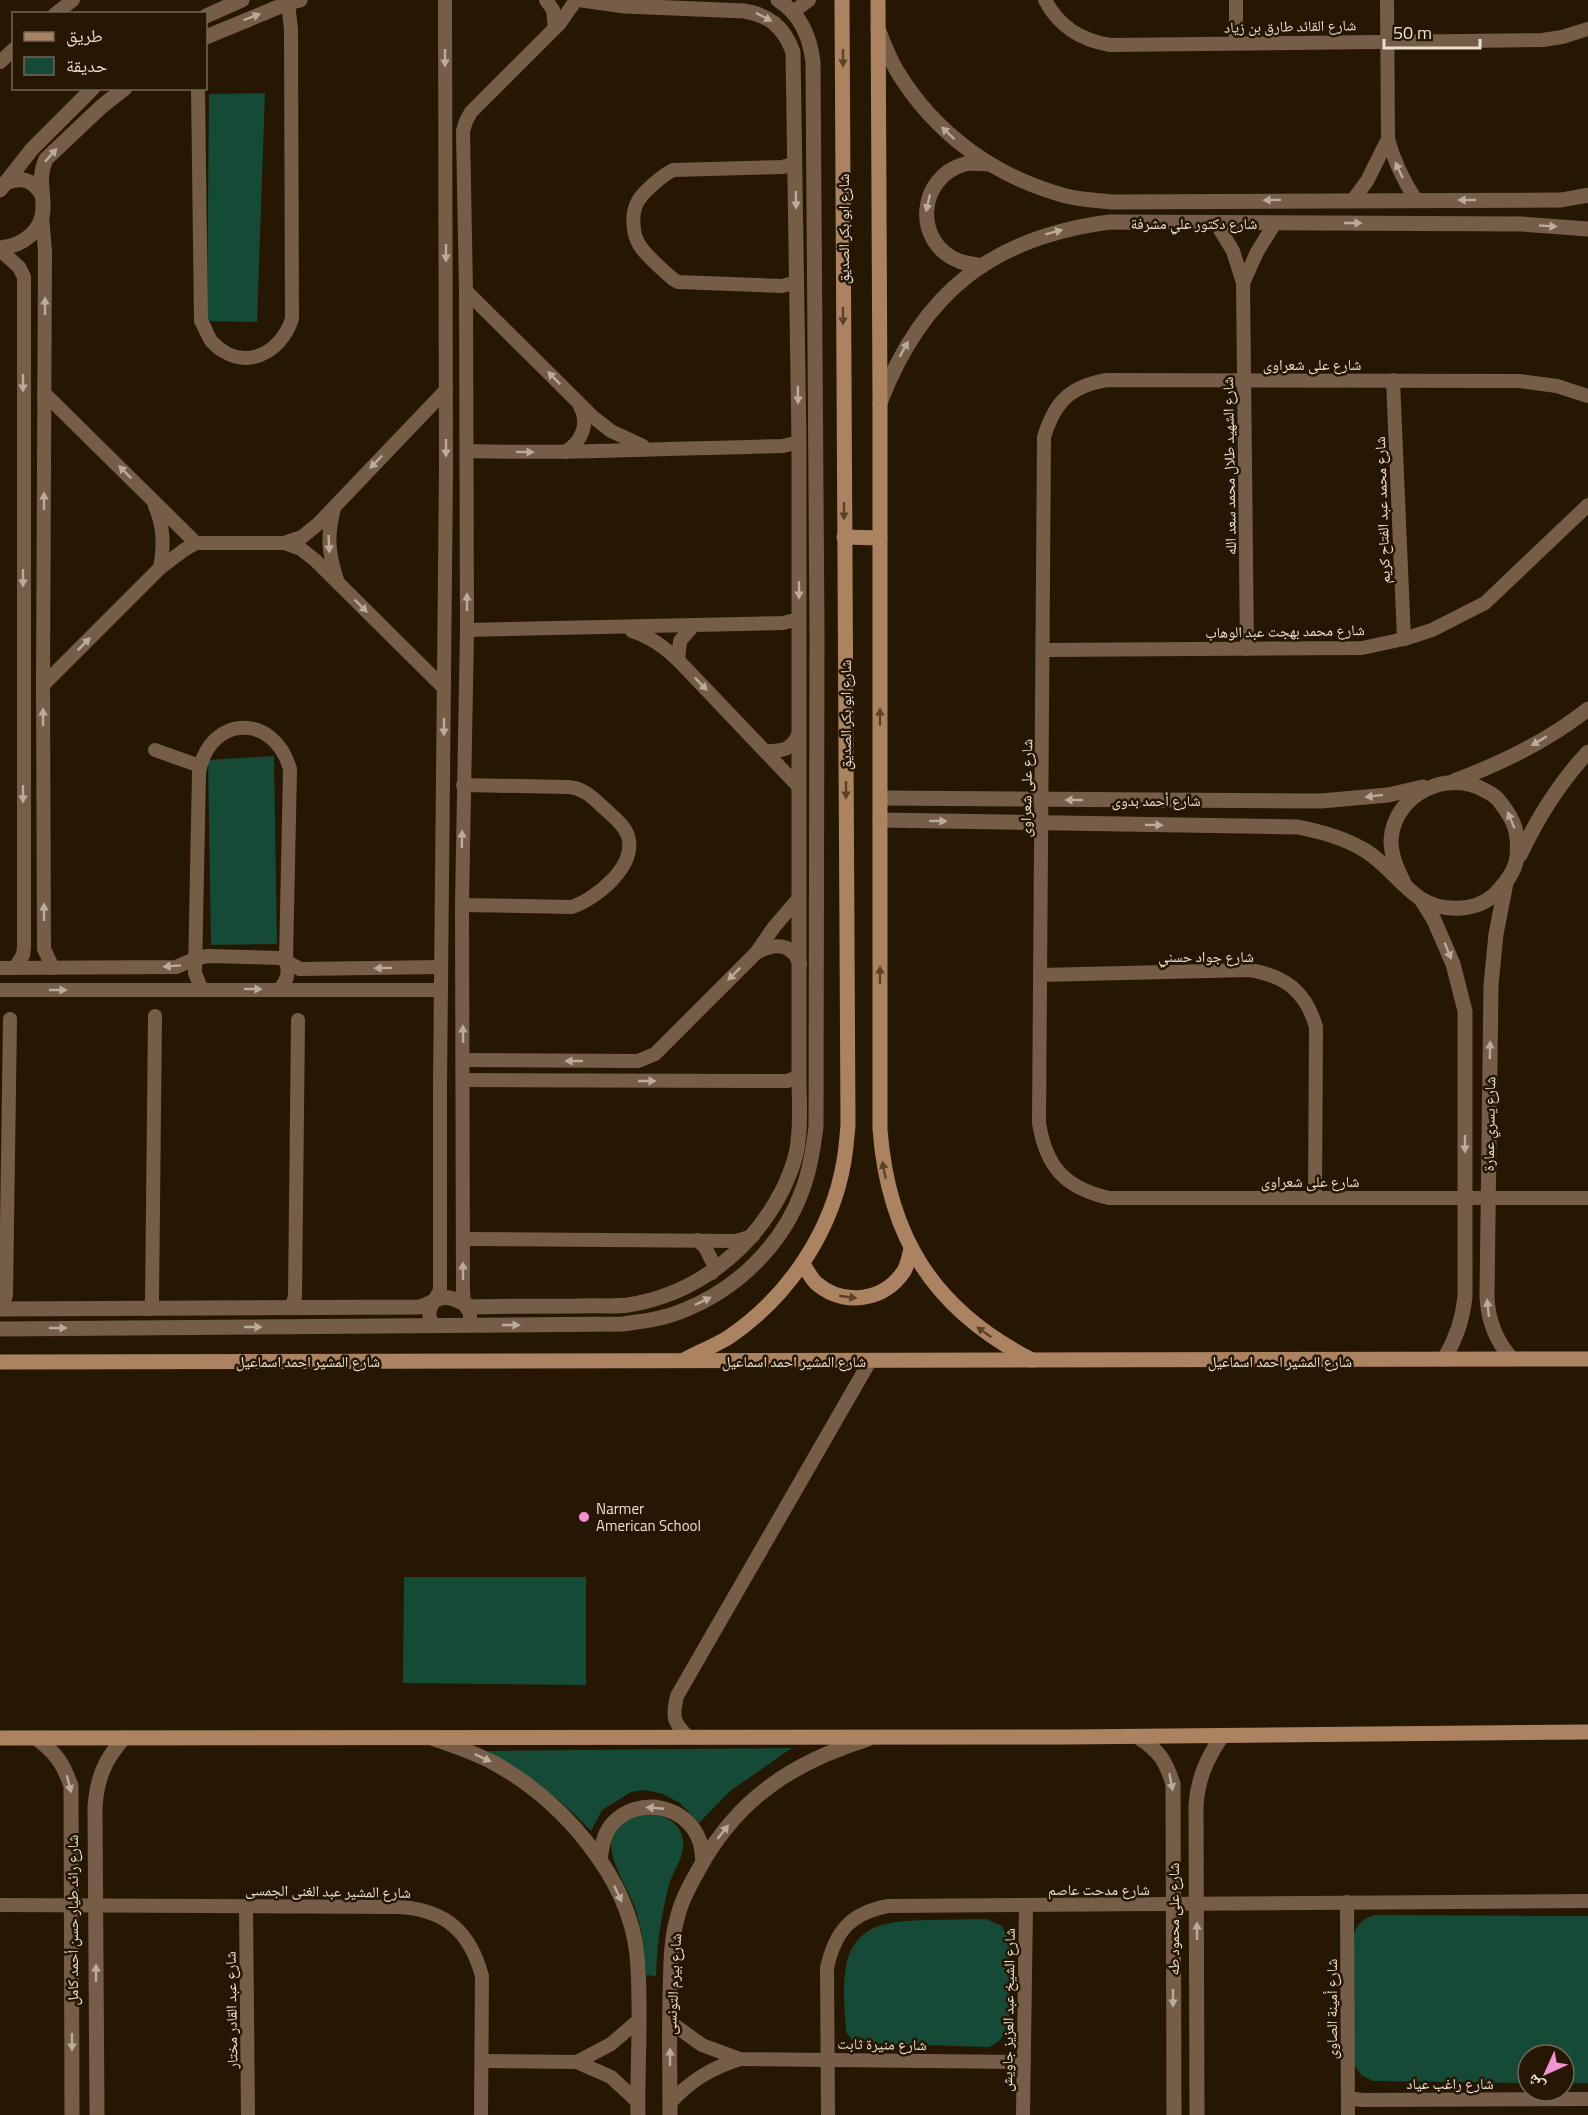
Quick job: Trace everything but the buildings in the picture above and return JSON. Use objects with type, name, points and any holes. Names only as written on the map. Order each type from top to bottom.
[{"type":"main road","name":"شارع ابو بكر الصديق","points":[[681,1361],[728,1337],[769,1304],[803,1264],[821,1232],[835,1197],[844,1162],[848,1125],[842,0]]},
{"type":"main road","points":[[878,0],[880,1139],[888,1191],[911,1249],[951,1303],[976,1326],[1004,1346],[1034,1361]]},
{"type":"main road","points":[[844,537],[880,538]]},
{"type":"main road","points":[[803,1264],[815,1282],[832,1294],[853,1299],[874,1296],[892,1286],[905,1269],[911,1249]]},
{"type":"main road","name":"شارع المشير احمد اسماعيل","points":[[0,1362],[1588,1359]]},
{"type":"main road","points":[[0,1738],[1138,1737],[1588,1732]]},
{"type":"street","points":[[58,12],[73,0]]},
{"type":"street","points":[[207,16],[242,0]]},
{"type":"street","points":[[433,1325],[429,1319],[429,1312],[440,1290],[446,470],[445,0]]},
{"type":"street","points":[[546,0],[553,10],[555,28]]},
{"type":"street","points":[[466,1325],[471,1318],[464,1304],[462,1161],[463,785],[467,630],[463,131],[471,112],[555,28],[576,0]]},
{"type":"street","points":[[10,1019],[6,1295],[1,1309],[425,1306],[444,1297],[472,1306],[626,1305],[656,1299],[685,1288],[712,1273],[753,1236],[773,1208],[789,1176],[798,1142],[799,442],[793,52],[780,27],[770,18],[757,13],[744,10],[625,6],[582,0]]},
{"type":"street","points":[[0,1329],[623,1324],[652,1320],[681,1312],[707,1300],[732,1284],[755,1265],[790,1218],[811,1162],[816,1127],[817,634],[813,62],[811,44],[804,27],[793,12],[778,0]]},
{"type":"street","points":[[793,12],[809,0]]},
{"type":"street","name":"شارع القائد طارق بن زياد","points":[[1045,0],[1062,25],[1093,42],[1110,45],[1543,40],[1588,29]]},
{"type":"street","points":[[1236,0],[1236,43]]},
{"type":"street","points":[[1387,0],[1388,139],[1403,181],[1416,200]]},
{"type":"street","points":[[198,90],[201,321],[212,341],[230,354],[251,357],[264,354],[277,346],[287,334],[292,319],[291,36],[294,1],[207,36]]},
{"type":"street","name":"شارع دكتور علي مشرفة","points":[[878,29],[896,69],[921,106],[952,138],[988,164],[1027,184],[1069,197],[1112,202],[1561,200],[1588,195]]},
{"type":"street","points":[[0,62],[12,51]]},
{"type":"street","points":[[2,187],[32,149],[91,90]]},
{"type":"street","points":[[53,968],[44,949],[45,251],[40,182],[41,170],[46,159],[122,90]]},
{"type":"street","points":[[1353,200],[1367,181],[1388,139]]},
{"type":"street","points":[[795,163],[783,167],[673,170],[664,175],[638,201],[633,220],[634,233],[640,246],[678,282],[782,286],[797,282]]},
{"type":"street","points":[[982,266],[959,261],[940,250],[929,231],[926,210],[932,189],[946,172],[966,164],[988,164]]},
{"type":"street","points":[[2,187],[12,180],[21,179],[30,181],[42,195]]},
{"type":"street","points":[[1315,200],[1316,223]]},
{"type":"street","points":[[0,249],[13,247],[26,240],[36,229],[42,216]]},
{"type":"street","name":"شارع دكتور علي مشرفة","points":[[880,403],[893,370],[909,340],[930,312],[954,287],[982,266],[1011,249],[1043,235],[1110,222],[1522,224],[1588,229]]},
{"type":"street","name":"شارع الشهيد طلال محمد سعد الله","points":[[1216,223],[1233,251],[1243,283],[1247,649]]},
{"type":"street","name":"شارع الشهيد طلال محمد سعد الله","points":[[1243,283],[1257,252],[1275,223]]},
{"type":"street","points":[[0,249],[19,267],[24,277],[22,538],[24,947],[23,955],[15,968]]},
{"type":"street","points":[[466,291],[611,431],[651,448]]},
{"type":"street","name":"شارع على شعراوى","points":[[1588,396],[1557,386],[1519,381],[1107,380],[1089,383],[1073,391],[1059,404],[1050,419],[1044,437],[1039,1123],[1042,1145],[1053,1165],[1068,1182],[1087,1193],[1109,1198],[1588,1198]]},
{"type":"street","name":"شارع محمد عبد الفتاح كريم","points":[[1393,380],[1404,639]]},
{"type":"street","points":[[43,685],[160,568],[196,543],[284,543],[302,537],[318,524],[446,390]]},
{"type":"street","points":[[44,393],[196,543]]},
{"type":"street","points":[[565,452],[575,446],[582,436],[585,424],[583,412],[577,400]]},
{"type":"street","points":[[446,424],[467,424]]},
{"type":"street","points":[[467,451],[565,452],[783,446],[799,442]]},
{"type":"street","points":[[446,470],[467,471]]},
{"type":"street","points":[[153,501],[160,517],[163,534],[164,551],[160,568]]},
{"type":"street","name":"شارع محمد بهجت عبد الوهاب","points":[[1043,650],[1362,648],[1404,639],[1459,618],[1485,603],[1588,505]]},
{"type":"street","points":[[334,506],[328,531],[329,557],[338,582]]},
{"type":"street","points":[[22,538],[43,539]]},
{"type":"street","points":[[284,543],[301,549],[338,582],[444,688]]},
{"type":"street","points":[[467,630],[783,623],[817,634]]},
{"type":"street","points":[[678,660],[680,641],[693,626]]},
{"type":"street","points":[[621,628],[642,634],[662,645],[799,787]]},
{"type":"street","points":[[1588,709],[1534,745],[1482,771],[1432,786],[1412,798],[1398,816],[1391,839],[1393,862],[1404,883],[1421,899],[1443,908],[1467,908],[1489,899],[1506,883],[1532,829],[1551,797],[1588,752]]},
{"type":"street","points":[[201,988],[195,974],[200,766],[208,745],[218,736],[230,730],[242,728],[265,733],[277,742],[286,754],[290,769],[286,960],[288,976],[280,989]]},
{"type":"street","points":[[799,733],[816,735]]},
{"type":"street","points":[[766,751],[776,751],[792,746],[799,733]]},
{"type":"street","points":[[155,750],[200,766]]},
{"type":"street","points":[[1454,781],[1478,786],[1498,798],[1512,817],[1518,839],[1516,863]]},
{"type":"street","points":[[462,905],[572,907],[596,895],[622,868],[628,858],[630,848],[628,835],[623,826],[583,790],[463,785]]},
{"type":"street","name":"شارع أحمد بدوى","points":[[880,798],[1321,801],[1388,795],[1432,786]]},
{"type":"street","name":"شارع أحمد بدوى","points":[[880,820],[1298,827],[1322,831],[1359,848],[1386,866],[1404,883]]},
{"type":"street","name":"شارع يسري عمارة","points":[[1506,883],[1496,934],[1491,985],[1487,1311],[1496,1337],[1512,1359]]},
{"type":"street","points":[[463,1060],[638,1061],[648,1058],[655,1054],[756,953],[774,927],[800,898]]},
{"type":"street","name":"شارع يسري عمارة","points":[[1421,899],[1441,934],[1453,964],[1465,1011],[1464,1310],[1457,1335],[1444,1359]]},
{"type":"street","points":[[756,953],[768,946],[781,946],[794,954],[800,964]]},
{"type":"street","points":[[0,968],[176,967],[208,956],[286,960],[300,969],[441,967]]},
{"type":"street","points":[[800,964],[815,964]]},
{"type":"street","name":"شارع جواد حسني","points":[[1040,975],[1250,970],[1266,972],[1281,978],[1293,987],[1304,998],[1312,1012],[1316,1027],[1315,1198]]},
{"type":"street","points":[[0,990],[201,988],[441,990]]},
{"type":"street","points":[[148,1309],[152,1302],[154,1016]]},
{"type":"street","points":[[291,1307],[295,1297],[298,1020]]},
{"type":"street","points":[[463,1080],[787,1081],[799,1077]]},
{"type":"street","points":[[440,1160],[462,1161]]},
{"type":"street","points":[[463,1239],[736,1240],[753,1236]]},
{"type":"street","points":[[697,1240],[711,1256],[714,1265],[712,1273]]},
{"type":"street","points":[[688,1737],[677,1725],[673,1712],[677,1696],[870,1361]]},
{"type":"street","name":"شارع على محمود طه","points":[[1197,2115],[1197,1787],[1207,1761],[1222,1736]]},
{"type":"street","points":[[429,1737],[494,1763],[524,1782],[552,1805],[600,1860],[630,1922],[637,1954],[638,2108]]},
{"type":"street","name":"شارع بيرم التونسى","points":[[670,2109],[671,1952],[677,1918],[688,1889],[703,1861],[722,1831],[747,1804],[775,1781],[806,1762],[874,1737]]},
{"type":"street","name":"شارع على محمود طه","points":[[1138,1737],[1157,1750],[1167,1766],[1173,1784],[1174,2115]]},
{"type":"street","name":"شارع رائد طيار حسن أحمد كامل","points":[[36,1738],[52,1751],[64,1767],[71,1786],[72,2115]]},
{"type":"street","name":"شارع رائد طيار حسن أحمد كامل","points":[[97,2115],[95,1904],[97,1787],[107,1761],[124,1738]]},
{"type":"street","points":[[600,1860],[602,1841],[611,1825],[625,1813],[642,1807],[661,1807],[678,1814],[692,1826],[700,1843],[703,1861]]},
{"type":"street","name":"شارع مدحت عاصم","points":[[828,2115],[827,1968],[831,1949],[841,1931],[855,1917],[872,1909],[888,1906],[1588,1901]]},
{"type":"street","name":"شارع أمينة الصاوى","points":[[1347,1902],[1348,2115]]},
{"type":"street","name":"شارع المشير عبد الغنى الجمسى","points":[[0,1905],[417,1908],[436,1914],[453,1925],[467,1939],[477,1956],[482,1976],[481,2115]]},
{"type":"street","name":"شارع عبد القادر مختار","points":[[246,1905],[248,2115]]},
{"type":"street","name":"شارع الشيخ عبد العزيز جاويش","points":[[1023,2115],[1026,1905]]},
{"type":"street","points":[[578,2062],[610,2044],[639,2020]]},
{"type":"street","name":"شارع منيرة ثابت","points":[[670,2022],[702,2045],[740,2059]]},
{"type":"street","name":"شارع منيرة ثابت","points":[[670,2109],[684,2087],[720,2065],[740,2059],[1024,2062]]},
{"type":"street","points":[[482,2061],[578,2062],[611,2077],[638,2108]]},
{"type":"street","name":"شارع راغب عياد","points":[[1348,2098],[1362,2100],[1588,2099]]},
{"type":"green space","points":[[265,93],[257,322],[207,321],[209,94]]},
{"type":"green space","points":[[274,756],[277,944],[211,945],[208,760]]},
{"type":"green space","points":[[404,1577],[586,1577],[586,1685],[403,1683]]},
{"type":"green space","points":[[792,1748],[730,1791],[699,1823],[680,1803],[663,1794],[645,1790],[631,1792],[602,1810],[591,1831],[567,1807],[542,1787],[487,1751]]},
{"type":"green space","points":[[647,1812],[671,1820],[682,1834],[683,1841],[681,1858],[669,1885],[664,1907],[658,1941],[656,1976],[646,1975],[643,1941],[635,1907],[612,1850],[612,1838],[616,1828],[630,1817]]},
{"type":"green space","points":[[1376,1915],[1588,1916],[1588,2083],[1576,2083],[1576,2043],[1516,2043],[1516,2083],[1373,2081],[1361,2075],[1353,2064],[1353,1936],[1357,1928],[1368,1917]]},
{"type":"green space","points":[[986,1919],[1002,1926],[1009,1941],[1009,2024],[999,2041],[989,2047],[862,2043],[852,2040],[846,2032],[844,1983],[850,1952],[857,1940],[867,1932],[890,1923],[916,1920]]},
{"type":"place","name":"Narmer American School","points":[[584,1517]]}]
